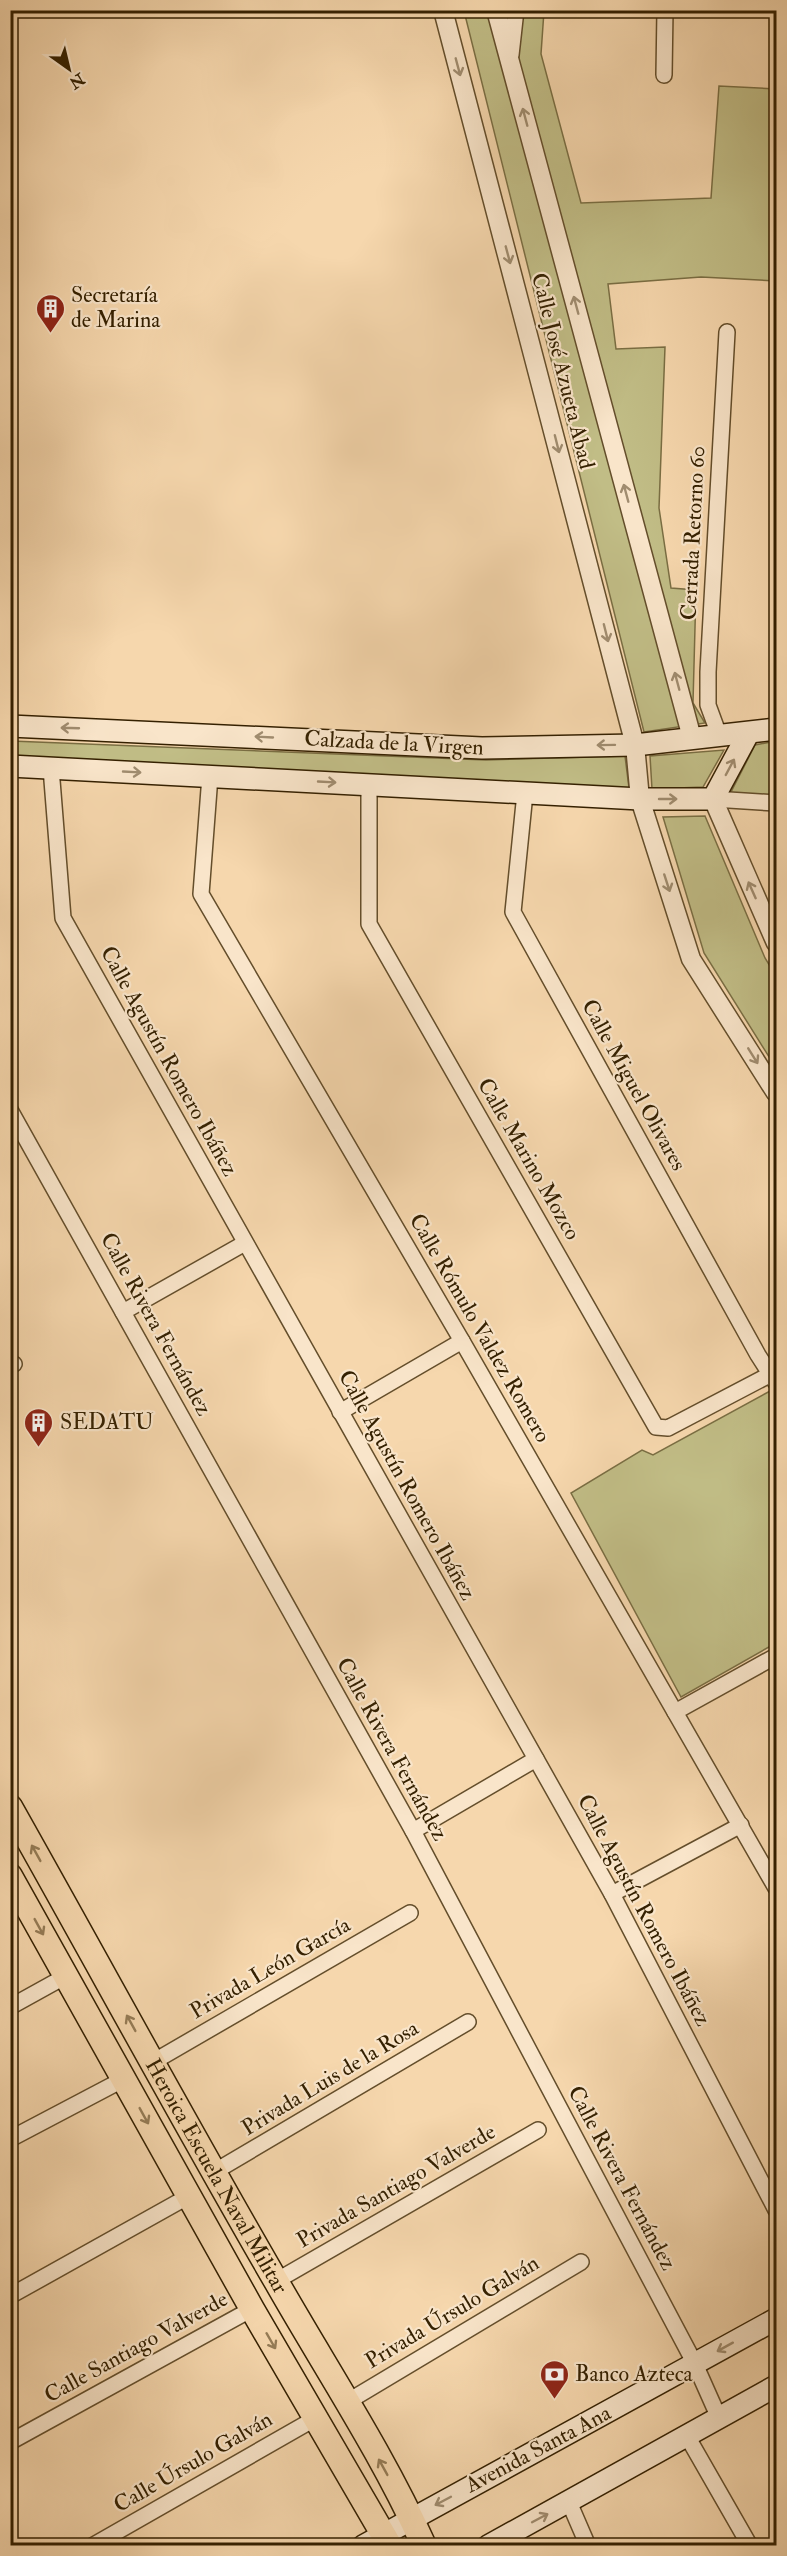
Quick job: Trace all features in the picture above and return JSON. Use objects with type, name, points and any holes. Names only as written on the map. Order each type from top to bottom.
[{"type":"main road","name":"Calzada de la Virgen","points":[[10,726],[471,748],[635,745],[777,729]]},
{"type":"main road","points":[[713,799],[748,734]]},
{"type":"main road","name":"Calzada de la Virgen","points":[[10,766],[640,799],[713,799]]},
{"type":"main road","name":"Heroica Escuela Naval Militar","points":[[10,1807],[276,2282],[412,2518],[424,2546]]},
{"type":"main road","name":"Heroica Escuela Naval Militar","points":[[10,1876],[252,2309],[316,2418],[379,2542]]},
{"type":"main road","name":"Avenida Santa Ana","points":[[379,2542],[412,2518],[777,2319]]},
{"type":"main road","points":[[488,2546],[777,2386]]},
{"type":"street","name":"Calle José Azueta Abad","points":[[443,10],[635,745],[640,799],[691,959],[777,1093]]},
{"type":"street","name":"Calle José Azueta Abad","points":[[496,10],[692,738]]},
{"type":"street","points":[[510,61],[516,10]]},
{"type":"street","points":[[663,75],[665,10]]},
{"type":"street","name":"Cerrada Retorno 60","points":[[719,735],[708,705],[708,672],[728,332]]},
{"type":"street","name":"Calle Agustín Romero Ibáñez","points":[[51,768],[63,918],[612,1894],[777,2210]]},
{"type":"street","name":"Calle Rómulo Valdez Romero","points":[[210,776],[201,894],[777,1888]]},
{"type":"street","name":"Calle Marino Mozco","points":[[369,784],[369,924],[656,1427],[668,1428],[774,1379]]},
{"type":"street","name":"Calle Miguel Olivares","points":[[525,793],[513,912],[774,1379]]},
{"type":"street","points":[[713,799],[777,943]]},
{"type":"street","name":"Calzada de la Virgen","points":[[713,799],[777,803]]},
{"type":"street","name":"Calle Rivera Fernández","points":[[10,1110],[413,1831],[695,2364],[720,2418]]},
{"type":"street","points":[[123,1312],[245,1243]]},
{"type":"street","points":[[340,1412],[462,1341]]},
{"type":"street","points":[[675,1712],[777,1656]]},
{"type":"street","points":[[413,1831],[536,1759]]},
{"type":"street","points":[[612,1894],[741,1825]]},
{"type":"street","name":"Privada León García","points":[[153,2062],[410,1913]]},
{"type":"street","points":[[10,2007],[66,1976]]},
{"type":"street","name":"Privada Luis de la Rosa","points":[[214,2172],[468,2022]]},
{"type":"street","points":[[10,2139],[124,2079]]},
{"type":"street","name":"Privada Santiago Valverde","points":[[276,2282],[538,2130]]},
{"type":"street","points":[[10,2296],[189,2196]]},
{"type":"street","name":"Privada Úrsulo Galván","points":[[347,2402],[581,2262]]},
{"type":"street","name":"Calle Santiago Valverde","points":[[10,2442],[252,2309]]},
{"type":"street","name":"Calle Úrsulo Galván","points":[[92,2546],[316,2418]]},
{"type":"street","points":[[687,2436],[750,2546]]},
{"type":"street","points":[[569,2502],[588,2546]]},
{"type":"shaded area","points":[[464,11],[544,11],[541,54],[581,203],[711,198],[719,86],[776,89],[776,281],[701,277],[608,284],[616,349],[665,347],[659,508],[671,588],[696,590],[693,703],[705,723],[644,732]]},
{"type":"shaded area","points":[[11,741],[486,760],[625,756],[629,788],[11,758]]},
{"type":"shaded area","points":[[776,741],[776,796],[730,794],[755,745]]},
{"type":"shaded area","points":[[724,750],[703,787],[652,789],[650,756]]},
{"type":"shaded area","points":[[705,816],[765,958],[776,976],[776,1068],[704,953],[663,817]]},
{"type":"shaded area","points":[[772,1390],[776,1394],[776,1643],[681,1697],[571,1493],[642,1450],[653,1455]]},
{"type":"place","name":"Secretaría de Marina","points":[[50,334]]},
{"type":"place","name":"SEDATU","points":[[39,1448]]},
{"type":"place","name":"Banco Azteca","points":[[554,2400]]}]
